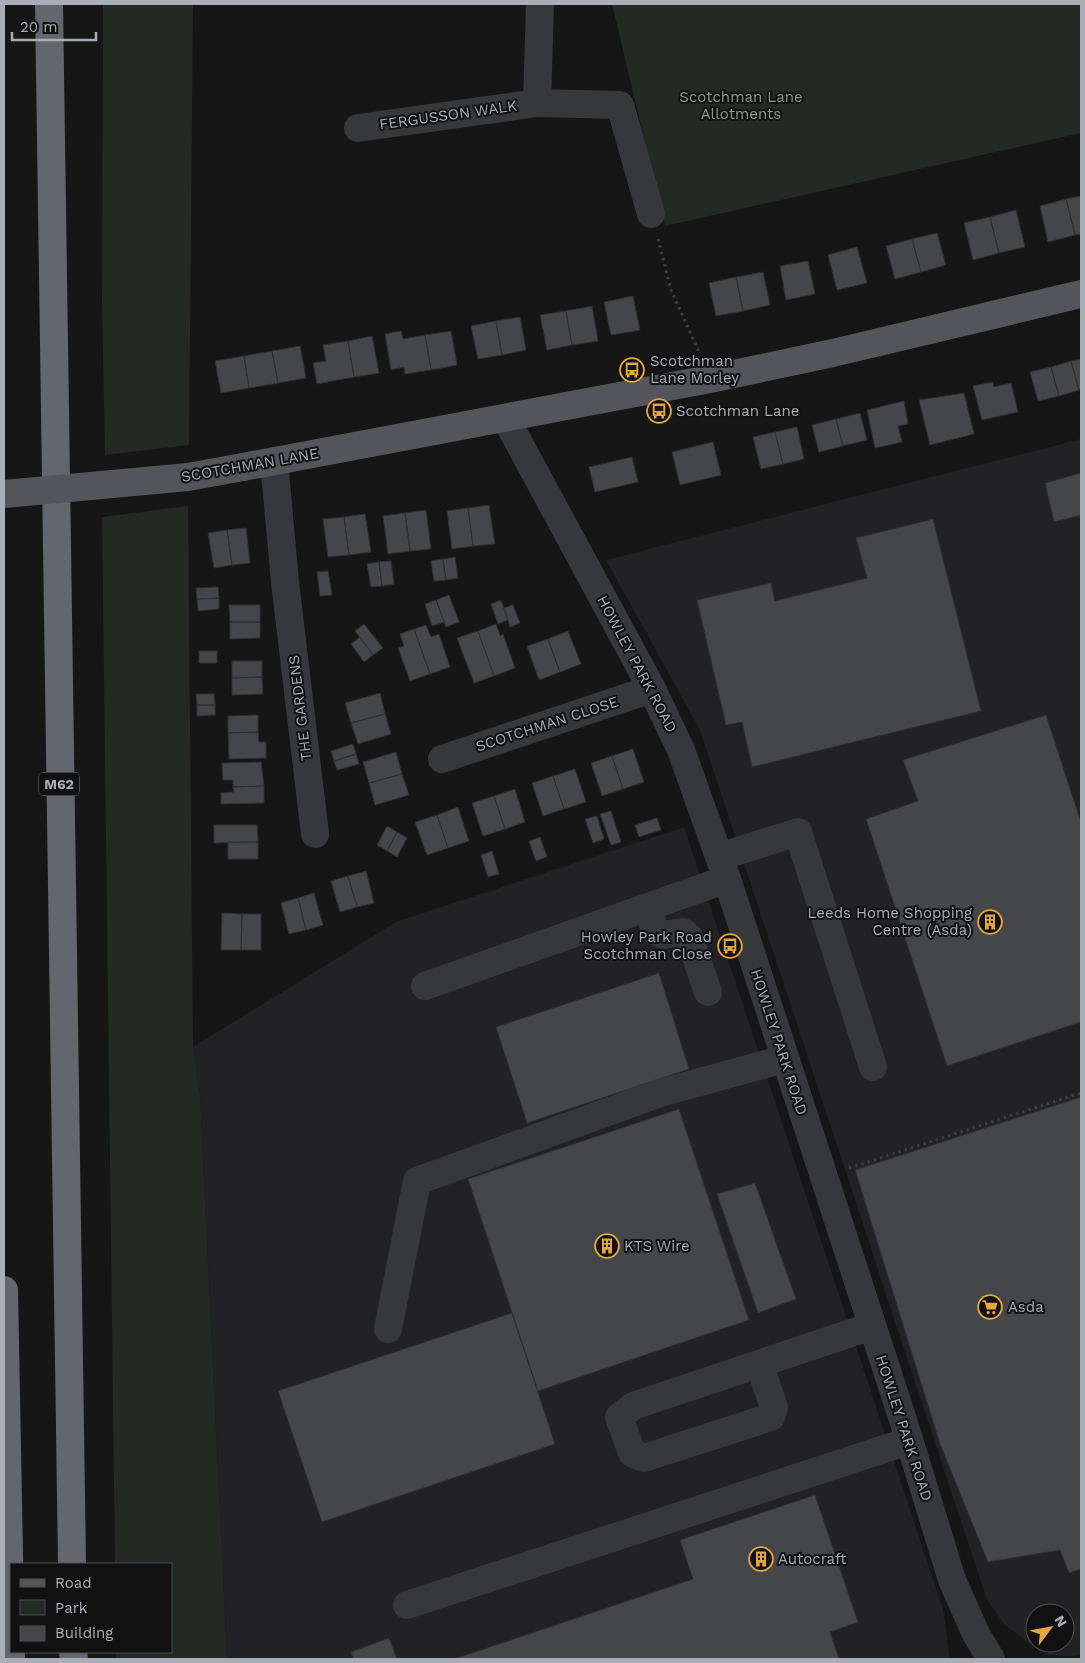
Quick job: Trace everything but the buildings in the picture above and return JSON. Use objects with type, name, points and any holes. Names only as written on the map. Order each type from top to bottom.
[{"type":"highway","name":"M62","points":[[49,4],[72,1563]]},
{"type":"highway","points":[[4,1290],[10,1606]]},
{"type":"main road","name":"SCOTCHMAN LANE","points":[[4,494],[188,477],[506,419],[833,353],[1081,294]]},
{"type":"street","name":"FERGUSSON WALK","points":[[537,103],[540,4]]},
{"type":"street","name":"FERGUSSON WALK","points":[[358,128],[537,103],[620,105],[651,214]]},
{"type":"street","name":"HOWLEY PARK ROAD","points":[[506,419],[652,689],[681,750],[723,868],[909,1441],[952,1580],[976,1634],[990,1659]]},
{"type":"street","name":"THE GARDENS","points":[[274,461],[278,583],[315,834]]},
{"type":"street","name":"SCOTCHMAN CLOSE","points":[[442,759],[652,689]]},
{"type":"street","points":[[425,986],[648,907],[798,832],[873,1066]]},
{"type":"street","points":[[648,907],[655,931],[663,935],[683,932],[689,937],[708,992]]},
{"type":"street","points":[[388,1329],[417,1181],[660,1093],[784,1059]]},
{"type":"street","points":[[759,1364],[774,1407],[771,1417],[644,1458],[632,1453],[620,1417],[633,1406],[872,1326]]},
{"type":"street","points":[[407,1606],[909,1441]]},
{"type":"path","points":[[651,214],[671,290],[710,379]]},
{"type":"path","points":[[822,1177],[1081,1093]]},
{"type":"shaded area","points":[[1081,439],[1081,1655],[1046,1655],[1043,1653],[1075,1653],[1075,1603],[1025,1603],[1025,1640],[1005,1625],[987,1600],[700,730],[606,560]]},
{"type":"shaded area","points":[[684,827],[943,1609],[950,1659],[227,1659],[200,1095],[193,1047],[396,922]]},
{"type":"green space","points":[[103,4],[193,4],[189,445],[105,455],[102,304]]},
{"type":"green space","name":"Scotchman Lane Allotments","points":[[612,4],[1081,4],[1081,133],[665,226]]},
{"type":"green space","points":[[188,506],[193,1047],[200,1095],[227,1659],[116,1659],[116,1653],[172,1653],[172,1563],[115,1563],[102,517]]},
{"type":"place","name":"Scotchman Lane Morley","points":[[632,370]]},
{"type":"place","name":"Scotchman Lane","points":[[659,411]]},
{"type":"place","name":"Leeds Home Shopping Centre (Asda)","points":[[990,922]]},
{"type":"place","name":"Howley Park Road Scotchman Close","points":[[730,946]]},
{"type":"place","name":"KTS Wire","points":[[607,1246]]},
{"type":"place","name":"Asda","points":[[990,1307]]},
{"type":"place","name":"Autocraft","points":[[761,1559]]}]
